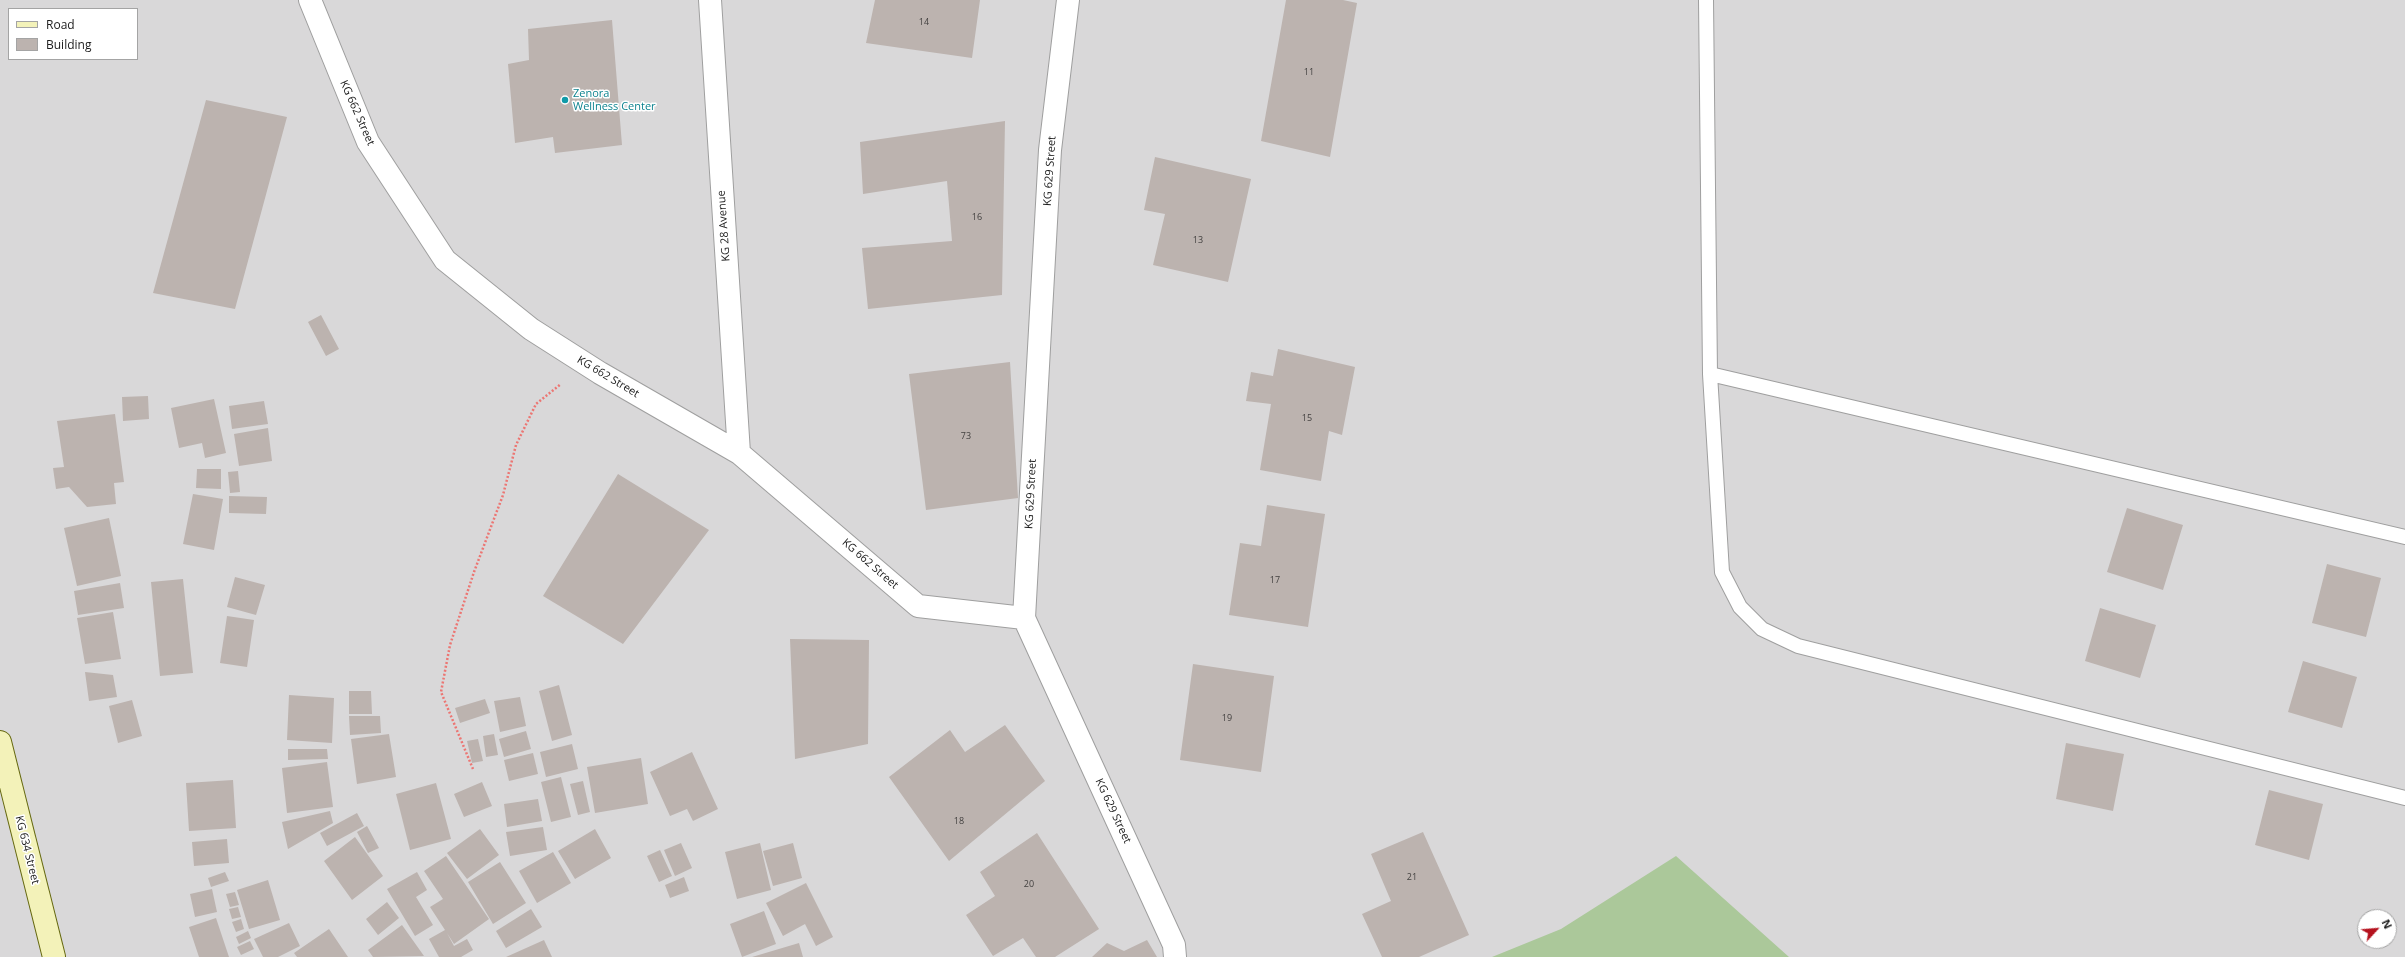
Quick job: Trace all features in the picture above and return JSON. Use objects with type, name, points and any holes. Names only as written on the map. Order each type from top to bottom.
[{"type":"main road","name":"KG 634 Street","points":[[0,742],[54,957]]},
{"type":"street","name":"KG 662 Street","points":[[310,0],[368,142],[445,260],[531,329],[600,373],[739,453],[918,606],[1024,618]]},
{"type":"street","name":"KG 28 Avenue","points":[[710,0],[739,453]]},
{"type":"street","name":"KG 629 Street","points":[[1068,0],[1050,150],[1024,618],[1174,945],[1175,957]]},
{"type":"lane","points":[[1706,0],[1710,374],[1722,572],[1740,607],[1762,629],[1798,646],[2405,798]]},
{"type":"lane","points":[[1710,374],[2405,537]]},
{"type":"path","points":[[473,769],[442,692],[450,645],[474,572],[503,494],[516,445],[536,404],[566,381],[600,373]]},
{"type":"shaded area","points":[[0,0],[2405,0],[2405,957],[0,957]]},
{"type":"green space","points":[[1676,856],[1789,957],[1492,957],[1561,929]]},
{"type":"building","points":[[875,0],[980,0],[972,58],[866,43]]},
{"type":"building","points":[[1286,0],[1343,0],[1357,3],[1330,157],[1261,141]]},
{"type":"building","name":"Zenora Wellness Center","points":[[612,20],[622,145],[555,153],[553,137],[515,143],[508,64],[529,60],[528,29]]},
{"type":"building","points":[[206,100],[287,117],[235,309],[153,293]]},
{"type":"building","points":[[1005,121],[1002,295],[868,309],[862,248],[952,241],[947,181],[863,194],[860,142]]},
{"type":"building","points":[[1155,157],[1251,179],[1228,282],[1153,265],[1165,214],[1144,210]]},
{"type":"building","points":[[321,315],[339,349],[326,356],[308,322]]},
{"type":"building","points":[[1278,349],[1355,367],[1342,435],[1329,431],[1321,481],[1260,470],[1271,404],[1246,401],[1251,372],[1273,376]]},
{"type":"building","points":[[1010,362],[1018,498],[926,510],[909,374]]},
{"type":"building","points":[[148,396],[149,419],[123,421],[122,397]]},
{"type":"building","points":[[214,399],[226,453],[205,458],[202,443],[179,448],[171,408]]},
{"type":"building","points":[[264,401],[268,424],[232,429],[229,406]]},
{"type":"building","points":[[115,414],[124,482],[114,483],[116,504],[87,507],[69,487],[56,489],[53,468],[64,467],[57,421]]},
{"type":"building","points":[[268,428],[272,461],[239,466],[234,434]]},
{"type":"building","points":[[197,469],[221,469],[221,489],[196,488]]},
{"type":"building","points":[[238,471],[240,492],[230,493],[228,472]]},
{"type":"building","points":[[618,474],[709,530],[623,644],[543,596]]},
{"type":"building","points":[[193,494],[223,499],[214,550],[183,544]]},
{"type":"building","points":[[229,496],[267,497],[266,514],[229,513]]},
{"type":"building","points":[[1267,505],[1325,514],[1308,627],[1229,615],[1240,543],[1261,546]]},
{"type":"building","points":[[2127,508],[2183,525],[2163,590],[2107,572]]},
{"type":"building","points":[[109,518],[121,576],[77,586],[64,528]]},
{"type":"building","points":[[2327,564],[2381,578],[2366,637],[2312,623]]},
{"type":"building","points":[[235,577],[265,585],[256,615],[227,607]]},
{"type":"building","points":[[183,579],[193,673],[160,676],[151,582]]},
{"type":"building","points":[[120,583],[124,608],[78,615],[74,591]]},
{"type":"building","points":[[2100,608],[2156,625],[2140,678],[2085,661]]},
{"type":"building","points":[[113,612],[121,659],[85,664],[77,618]]},
{"type":"building","points":[[227,616],[254,620],[247,667],[220,663]]},
{"type":"building","points":[[790,639],[869,640],[868,744],[795,759]]},
{"type":"building","points":[[2303,661],[2357,677],[2342,728],[2288,712]]},
{"type":"building","points":[[1193,664],[1274,676],[1261,772],[1180,760]]},
{"type":"building","points":[[85,672],[113,675],[117,697],[89,701]]},
{"type":"building","points":[[559,685],[572,735],[552,741],[539,691]]},
{"type":"building","points":[[349,691],[371,691],[372,714],[349,714]]},
{"type":"building","points":[[289,695],[334,698],[332,743],[287,740]]},
{"type":"building","points":[[520,697],[526,726],[500,732],[494,701]]},
{"type":"building","points":[[485,699],[490,713],[460,723],[455,708]]},
{"type":"building","points":[[132,700],[142,736],[118,743],[109,706]]},
{"type":"building","points":[[349,716],[380,716],[381,733],[350,735]]},
{"type":"building","points":[[1005,725],[1045,781],[949,861],[889,777],[950,730],[965,752]]},
{"type":"building","points":[[526,731],[531,749],[504,757],[499,739]]},
{"type":"building","points":[[389,734],[396,777],[357,784],[351,739]]},
{"type":"building","points":[[494,734],[498,755],[486,757],[483,736]]},
{"type":"building","points":[[478,739],[483,761],[472,763],[467,741]]},
{"type":"building","points":[[2066,743],[2124,754],[2113,811],[2056,799]]},
{"type":"building","points":[[572,744],[578,769],[546,777],[540,752]]},
{"type":"building","points":[[288,749],[327,749],[328,759],[288,760]]},
{"type":"building","points":[[692,752],[718,809],[693,821],[687,809],[670,816],[650,772]]},
{"type":"building","points":[[533,753],[538,774],[509,781],[504,760]]},
{"type":"building","points":[[641,758],[648,804],[595,813],[587,767]]},
{"type":"building","points":[[327,762],[333,807],[287,813],[282,768]]},
{"type":"building","points":[[561,777],[571,817],[551,822],[541,782]]},
{"type":"building","points":[[233,780],[236,828],[189,831],[186,783]]},
{"type":"building","points":[[583,781],[590,812],[578,815],[570,784]]},
{"type":"building","points":[[482,782],[492,806],[464,817],[454,794]]},
{"type":"building","points":[[436,783],[451,839],[410,850],[396,794]]},
{"type":"building","points":[[2269,790],[2323,804],[2309,860],[2255,845]]},
{"type":"building","points":[[538,799],[542,821],[507,827],[504,804]]},
{"type":"building","points":[[330,811],[333,823],[288,849],[282,822]]},
{"type":"building","points":[[357,813],[364,826],[327,846],[320,833]]},
{"type":"building","points":[[367,826],[379,848],[368,853],[357,832]]},
{"type":"building","points":[[543,827],[547,850],[510,856],[506,832]]},
{"type":"building","points":[[480,829],[499,855],[467,879],[447,853]]},
{"type":"building","points":[[595,829],[611,858],[575,879],[558,851]]},
{"type":"building","points":[[1423,832],[1469,935],[1419,957],[1382,957],[1362,914],[1391,901],[1371,854]]},
{"type":"building","points":[[1037,833],[1099,929],[1055,957],[1036,957],[1023,938],[993,956],[966,915],[995,896],[980,872]]},
{"type":"building","points":[[355,837],[383,876],[352,900],[324,861]]},
{"type":"building","points":[[227,839],[229,863],[194,866],[192,842]]},
{"type":"building","points":[[681,843],[692,868],[675,876],[664,850]]},
{"type":"building","points":[[760,843],[771,890],[737,899],[725,852]]},
{"type":"building","points":[[793,843],[802,878],[773,886],[763,851]]},
{"type":"building","points":[[660,850],[672,876],[659,882],[647,856]]},
{"type":"building","points":[[553,852],[571,883],[537,903],[519,871]]},
{"type":"building","points":[[446,856],[489,919],[454,944],[447,933],[454,946],[467,939],[473,950],[461,957],[439,957],[429,939],[445,930],[430,907],[443,899],[424,871]]},
{"type":"building","points":[[500,862],[526,903],[493,924],[468,882]]},
{"type":"building","points":[[225,872],[229,881],[211,887],[208,878]]},
{"type":"building","points":[[417,872],[427,890],[416,897],[433,925],[415,936],[387,889]]},
{"type":"building","points":[[684,877],[689,891],[670,898],[665,885]]},
{"type":"building","points":[[268,880],[280,920],[249,929],[237,890]]},
{"type":"building","points":[[806,883],[833,937],[816,946],[805,924],[783,936],[766,903]]},
{"type":"building","points":[[212,889],[217,912],[195,917],[190,894]]},
{"type":"building","points":[[235,892],[239,905],[230,907],[226,894]]},
{"type":"building","points":[[387,902],[399,918],[378,935],[366,919]]},
{"type":"building","points":[[238,907],[241,917],[232,919],[229,909]]},
{"type":"building","points":[[531,909],[542,927],[506,948],[496,931]]},
{"type":"building","points":[[764,911],[776,944],[742,957],[730,924]]},
{"type":"building","points":[[216,918],[229,957],[199,957],[189,927]]},
{"type":"building","points":[[241,919],[244,929],[236,932],[232,922]]},
{"type":"building","points":[[289,923],[300,946],[278,957],[263,957],[254,939]]},
{"type":"building","points":[[402,925],[424,956],[373,957],[368,950]]},
{"type":"building","points":[[329,929],[348,957],[297,957],[294,953]]},
{"type":"building","points":[[248,931],[251,938],[239,944],[236,937]]},
{"type":"building","points":[[544,940],[552,957],[506,957]]},
{"type":"building","points":[[1147,940],[1157,957],[1092,957],[1107,943],[1124,951]]},
{"type":"building","points":[[250,941],[254,949],[241,955],[237,947]]},
{"type":"building","points":[[799,943],[803,957],[752,957]]},
{"type":"place","name":"Zenora Wellness Center","points":[[565,100]]}]
